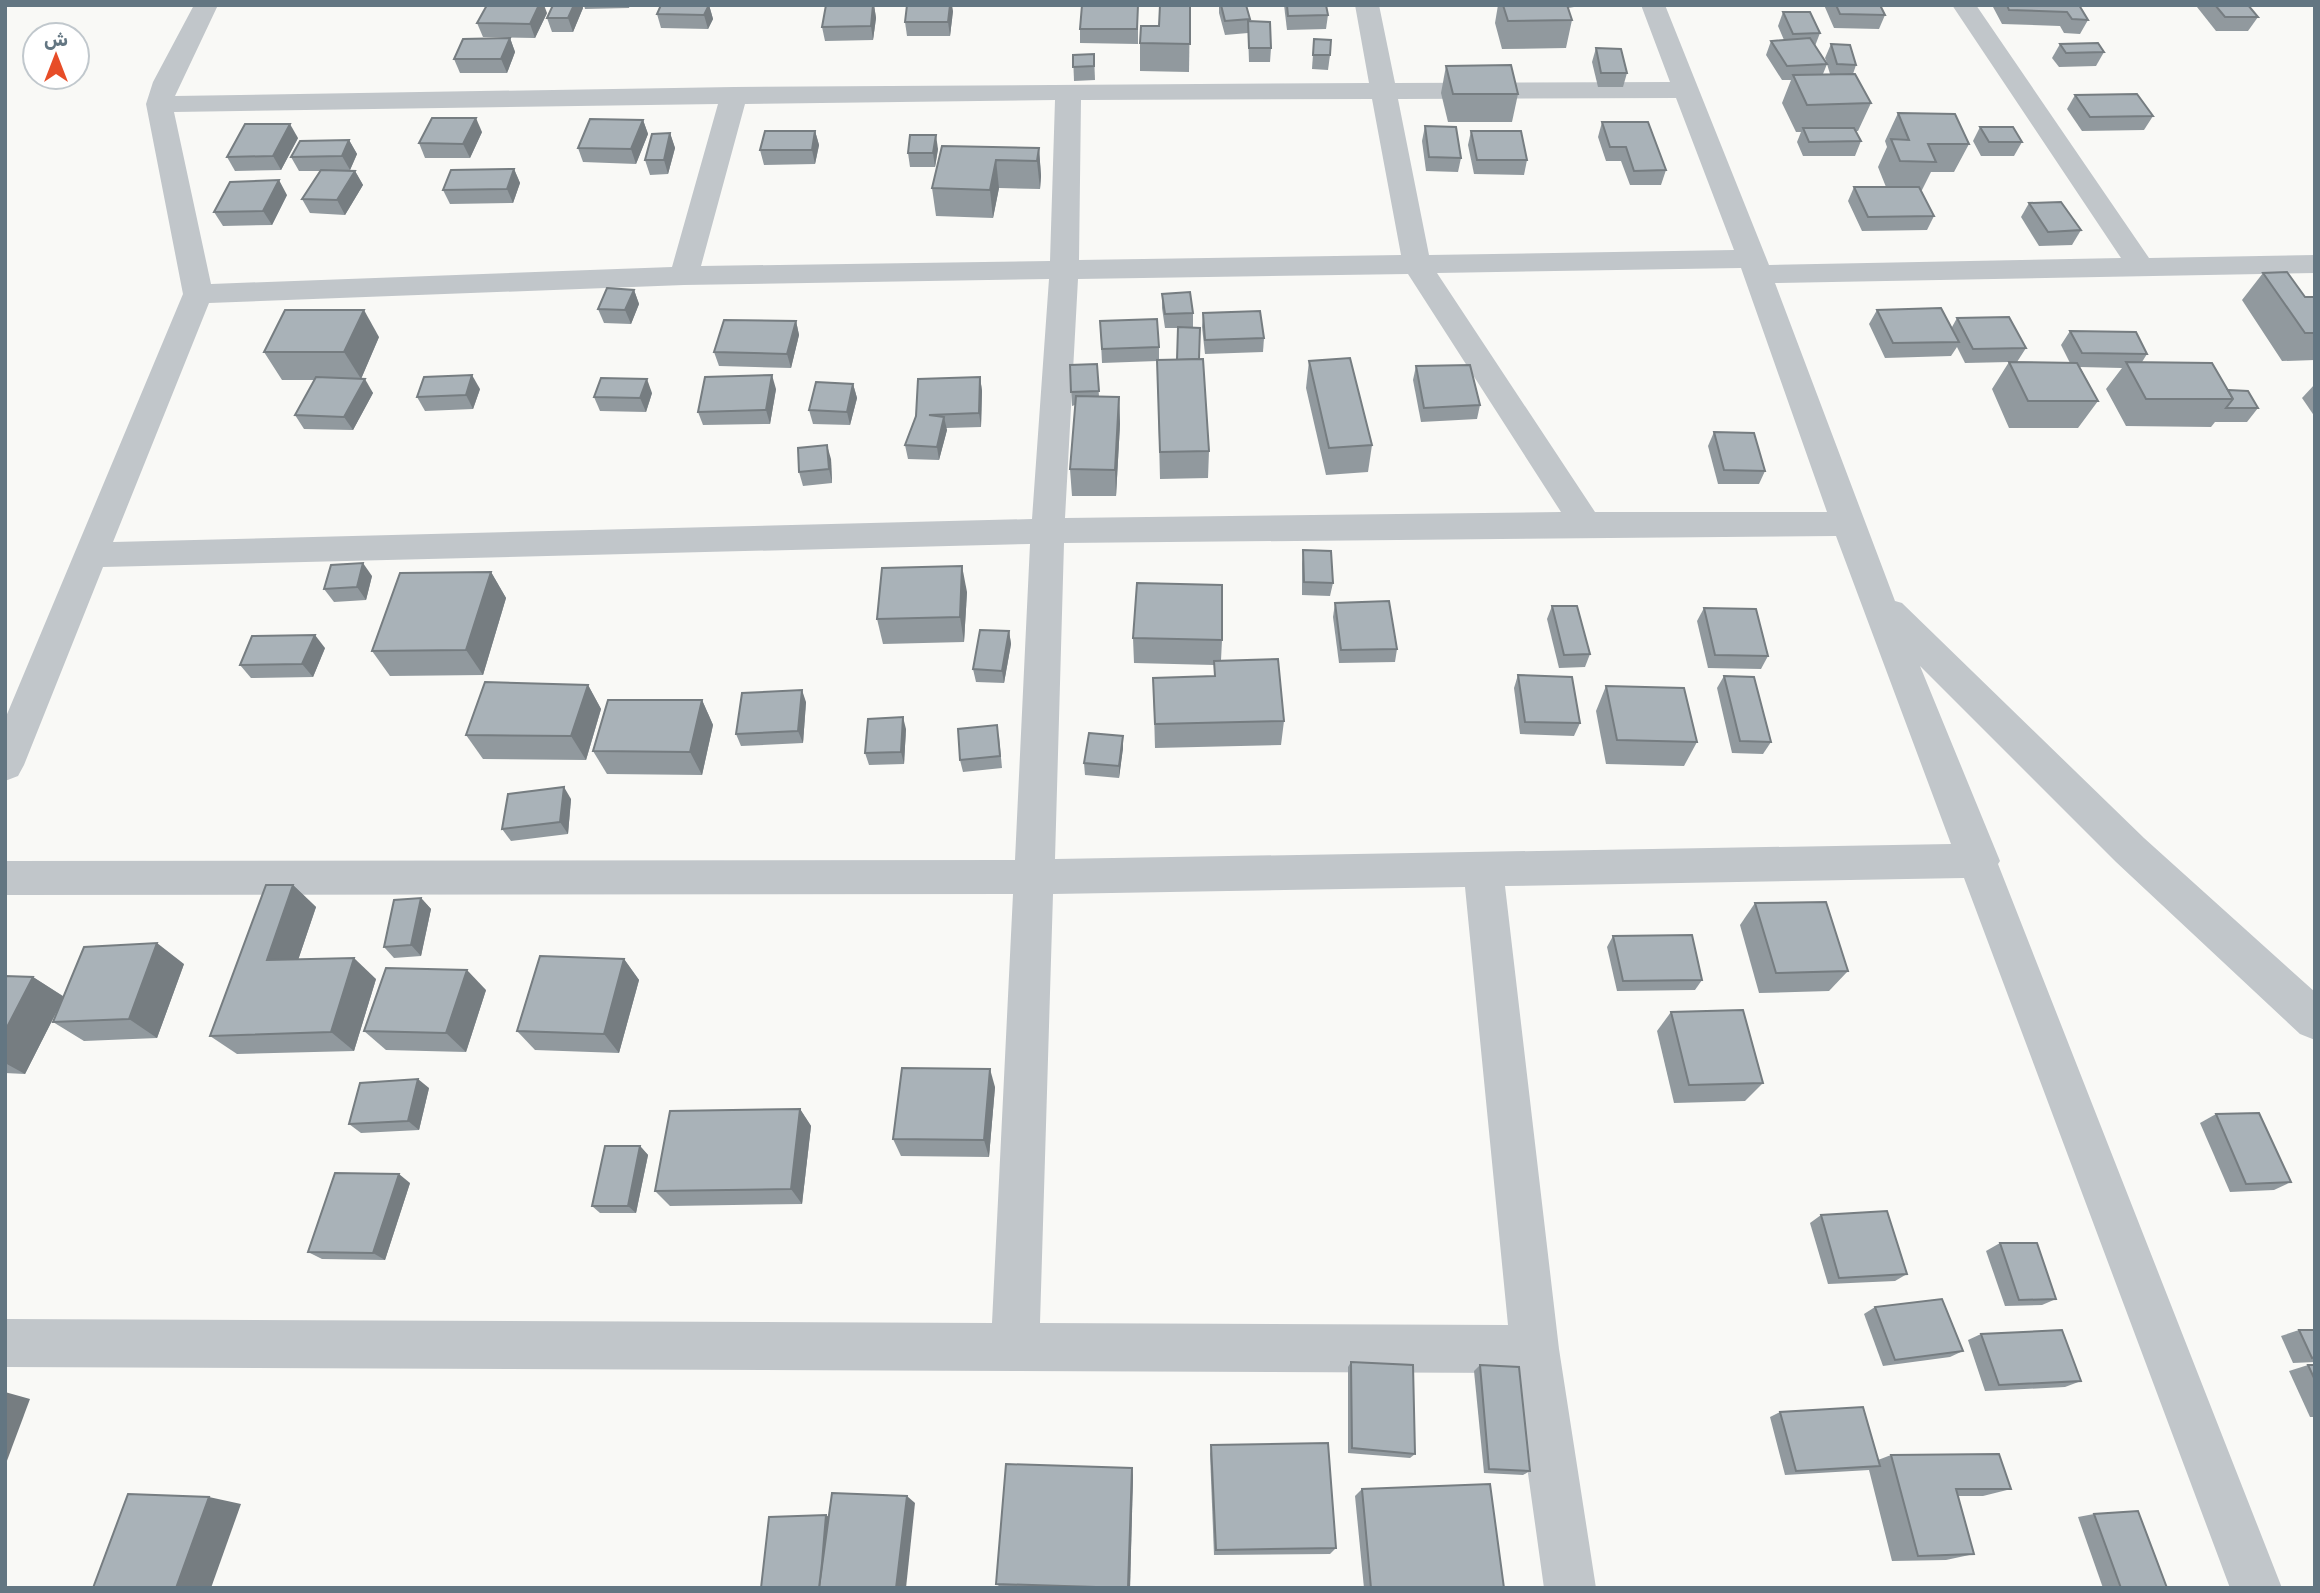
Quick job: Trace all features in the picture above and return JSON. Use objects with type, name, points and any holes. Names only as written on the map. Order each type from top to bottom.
[{"type":"street","points":[[5,765],[198,294],[159,104],[166,82],[206,5]]},
{"type":"street","points":[[1367,5],[1381,90],[1417,265],[1585,523]]},
{"type":"street","points":[[1653,5],[1754,267],[1848,524],[1980,861],[2256,1588]]},
{"type":"street","points":[[1964,5],[2141,267]]},
{"type":"street","points":[[159,104],[734,95],[1684,90]]},
{"type":"street","points":[[1015,1348],[1048,530],[1064,270],[1068,92]]},
{"type":"street","points":[[684,276],[734,95]]},
{"type":"street","points":[[198,294],[684,276],[1064,270],[1417,265],[2141,267],[2315,264]]},
{"type":"street","points":[[92,555],[1048,530],[1585,523],[1848,524]]},
{"type":"street","points":[[1881,604],[2130,850],[2315,1020]]},
{"type":"street","points":[[5,878],[1036,877],[1980,861]]},
{"type":"street","points":[[1483,871],[1535,1349],[1570,1588]]},
{"type":"street","points":[[5,1343],[1535,1349]]},
{"type":"building","points":[[487,5],[539,5],[530,24],[477,23]]},
{"type":"building","points":[[553,5],[574,5],[568,18],[547,18]]},
{"type":"building","points":[[661,5],[709,5],[704,15],[657,14]]},
{"type":"building","points":[[826,5],[873,5],[871,26],[822,27]]},
{"type":"building","points":[[907,5],[950,5],[948,22],[905,22]]},
{"type":"building","points":[[1082,5],[1138,5],[1137,29],[1080,29]]},
{"type":"building","points":[[1160,5],[1190,5],[1190,44],[1140,43],[1141,26],[1159,26]]},
{"type":"building","points":[[1221,5],[1246,5],[1250,19],[1225,21]]},
{"type":"building","points":[[1287,5],[1326,5],[1328,15],[1288,16]]},
{"type":"building","points":[[1503,5],[1567,5],[1572,20],[1508,21]]},
{"type":"building","points":[[1836,5],[1880,5],[1885,15],[1840,14]]},
{"type":"building","points":[[2007,5],[2079,5],[2088,20],[2072,19],[2067,12],[2009,10]]},
{"type":"building","points":[[2215,5],[2248,5],[2258,17],[2225,17]]},
{"type":"building","points":[[1783,12],[1810,12],[1820,33],[1793,34]]},
{"type":"building","points":[[1248,21],[1270,22],[1271,48],[1249,48]]},
{"type":"building","points":[[510,38],[501,59],[454,59],[463,39]]},
{"type":"building","points":[[1810,38],[1827,64],[1787,66],[1771,41]]},
{"type":"building","points":[[1314,39],[1331,40],[1330,55],[1313,55]]},
{"type":"building","points":[[2098,43],[2104,52],[2066,53],[2060,44]]},
{"type":"building","points":[[1831,44],[1850,45],[1856,65],[1837,64]]},
{"type":"building","points":[[1596,48],[1621,49],[1627,73],[1601,73]]},
{"type":"building","points":[[1094,54],[1094,66],[1073,67],[1073,55]]},
{"type":"building","points":[[1511,65],[1518,94],[1453,94],[1446,66]]},
{"type":"building","points":[[1855,74],[1871,103],[1807,105],[1793,75]]},
{"type":"building","points":[[2137,94],[2153,116],[2090,117],[2075,95]]},
{"type":"building","points":[[1898,113],[1955,114],[1969,144],[1928,144],[1936,162],[1900,161],[1891,139],[1909,140]]},
{"type":"building","points":[[432,118],[476,118],[463,144],[419,143]]},
{"type":"building","points":[[590,119],[643,120],[631,149],[578,148]]},
{"type":"building","points":[[1602,122],[1648,122],[1666,170],[1634,171],[1626,147],[1610,147]]},
{"type":"building","points":[[245,124],[290,124],[273,156],[227,157]]},
{"type":"building","points":[[1425,126],[1456,127],[1461,158],[1429,157]]},
{"type":"building","points":[[1980,127],[2013,127],[2022,142],[1989,142]]},
{"type":"building","points":[[1803,128],[1854,128],[1861,141],[1809,142]]},
{"type":"building","points":[[765,131],[815,131],[812,150],[760,150]]},
{"type":"building","points":[[1471,131],[1521,131],[1527,160],[1477,160]]},
{"type":"building","points":[[670,133],[664,160],[645,160],[652,134]]},
{"type":"building","points":[[910,135],[936,135],[933,153],[908,153]]},
{"type":"building","points":[[349,140],[342,156],[291,157],[300,141]]},
{"type":"building","points":[[942,146],[1039,148],[1037,161],[996,160],[990,190],[932,188]]},
{"type":"building","points":[[514,169],[507,189],[443,190],[451,170]]},
{"type":"building","points":[[321,170],[355,171],[337,200],[302,199]]},
{"type":"building","points":[[279,180],[263,211],[214,212],[230,182]]},
{"type":"building","points":[[1854,187],[1919,187],[1934,216],[1868,217]]},
{"type":"building","points":[[2061,202],[2081,230],[2048,232],[2029,203]]},
{"type":"building","points":[[2287,272],[2305,297],[2315,297],[2315,333],[2305,333],[2263,273]]},
{"type":"building","points":[[607,288],[634,290],[625,310],[598,309]]},
{"type":"building","points":[[1190,292],[1193,313],[1165,314],[1162,294]]},
{"type":"building","points":[[1941,308],[1959,342],[1893,343],[1877,310]]},
{"type":"building","points":[[285,310],[364,310],[344,352],[264,352]]},
{"type":"building","points":[[1260,311],[1264,338],[1205,340],[1203,313]]},
{"type":"building","points":[[2009,317],[2026,348],[1973,349],[1957,318]]},
{"type":"building","points":[[1157,319],[1159,347],[1102,349],[1100,321]]},
{"type":"building","points":[[724,320],[796,321],[787,354],[714,352]]},
{"type":"building","points":[[1178,327],[1200,328],[1199,359],[1177,360]]},
{"type":"building","points":[[2070,331],[2136,332],[2147,354],[2082,353]]},
{"type":"building","points":[[1350,358],[1372,445],[1329,448],[1309,361]]},
{"type":"building","points":[[1203,359],[1209,451],[1160,452],[1157,360]]},
{"type":"building","points":[[2009,362],[2077,363],[2098,401],[2028,401]]},
{"type":"building","points":[[2126,362],[2212,363],[2233,399],[2146,399]]},
{"type":"building","points":[[1097,364],[1099,391],[1071,392],[1070,365]]},
{"type":"building","points":[[1470,365],[1480,405],[1424,408],[1416,366]]},
{"type":"building","points":[[472,375],[466,395],[417,397],[424,377]]},
{"type":"building","points":[[772,375],[766,410],[698,412],[705,377]]},
{"type":"building","points":[[316,377],[365,379],[344,417],[295,415]]},
{"type":"building","points":[[980,377],[979,413],[929,415],[944,417],[937,447],[905,445],[916,416],[918,379]]},
{"type":"building","points":[[601,378],[647,379],[640,398],[594,397]]},
{"type":"building","points":[[816,382],[853,384],[847,412],[809,410]]},
{"type":"building","points":[[2228,390],[2248,391],[2258,408],[2226,408],[2233,399]]},
{"type":"building","points":[[1076,396],[1119,397],[1115,470],[1070,469]]},
{"type":"building","points":[[1714,432],[1754,433],[1765,471],[1724,470]]},
{"type":"building","points":[[827,445],[829,469],[799,472],[798,448]]},
{"type":"building","points":[[1303,550],[1331,551],[1333,583],[1304,582]]},
{"type":"building","points":[[363,563],[357,587],[324,589],[331,565]]},
{"type":"building","points":[[962,566],[960,617],[877,619],[882,568]]},
{"type":"building","points":[[491,572],[466,650],[372,651],[400,573]]},
{"type":"building","points":[[1137,583],[1222,585],[1222,640],[1133,638]]},
{"type":"building","points":[[1389,601],[1397,649],[1341,650],[1335,603]]},
{"type":"building","points":[[1552,606],[1577,606],[1590,654],[1564,655]]},
{"type":"building","points":[[1704,608],[1756,609],[1768,656],[1715,655]]},
{"type":"building","points":[[980,630],[1009,631],[1002,671],[973,669]]},
{"type":"building","points":[[315,635],[302,664],[240,665],[252,636]]},
{"type":"building","points":[[1278,659],[1284,721],[1155,724],[1153,678],[1215,676],[1214,661]]},
{"type":"building","points":[[1518,675],[1572,677],[1580,723],[1525,722]]},
{"type":"building","points":[[1724,676],[1754,677],[1771,742],[1740,741]]},
{"type":"building","points":[[485,682],[588,685],[571,736],[466,735]]},
{"type":"building","points":[[1606,686],[1684,688],[1697,742],[1617,740]]},
{"type":"building","points":[[802,690],[798,731],[736,734],[742,693]]},
{"type":"building","points":[[608,700],[702,700],[690,752],[593,751]]},
{"type":"building","points":[[903,717],[901,752],[865,753],[868,719]]},
{"type":"building","points":[[997,725],[1000,756],[960,760],[958,729]]},
{"type":"building","points":[[1089,733],[1123,736],[1119,766],[1084,763]]},
{"type":"building","points":[[564,787],[560,822],[502,829],[508,794]]},
{"type":"building","points":[[266,885],[293,885],[267,960],[354,958],[331,1032],[210,1036]]},
{"type":"building","points":[[421,898],[411,945],[384,947],[394,900]]},
{"type":"building","points":[[1826,902],[1848,971],[1776,973],[1755,903]]},
{"type":"building","points":[[1692,935],[1702,980],[1623,981],[1613,936]]},
{"type":"building","points":[[157,943],[129,1019],[53,1022],[84,947]]},
{"type":"building","points":[[540,956],[624,959],[604,1034],[517,1031]]},
{"type":"building","points":[[386,968],[467,970],[446,1033],[364,1031]]},
{"type":"building","points":[[5,976],[33,977],[5,1031]]},
{"type":"building","points":[[1743,1010],[1763,1083],[1689,1085],[1671,1012]]},
{"type":"building","points":[[902,1068],[990,1069],[984,1140],[893,1139]]},
{"type":"building","points":[[418,1079],[408,1121],[349,1124],[360,1083]]},
{"type":"building","points":[[800,1109],[791,1189],[655,1191],[670,1111]]},
{"type":"building","points":[[2259,1113],[2291,1182],[2246,1184],[2216,1114]]},
{"type":"building","points":[[605,1146],[640,1146],[628,1206],[592,1206]]},
{"type":"building","points":[[335,1173],[399,1174],[373,1253],[308,1252]]},
{"type":"building","points":[[1887,1211],[1907,1274],[1839,1278],[1821,1215]]},
{"type":"building","points":[[2000,1243],[2037,1243],[2056,1299],[2019,1300]]},
{"type":"building","points":[[1942,1299],[1963,1351],[1895,1360],[1875,1307]]},
{"type":"building","points":[[2062,1330],[2081,1381],[1999,1385],[1981,1334]]},
{"type":"building","points":[[2299,1330],[2315,1330],[2315,1357],[2312,1358]]},
{"type":"building","points":[[1351,1362],[1413,1365],[1415,1454],[1352,1448]]},
{"type":"building","points":[[1480,1365],[1519,1367],[1530,1471],[1489,1469]]},
{"type":"building","points":[[2308,1365],[2315,1365],[2315,1380]]},
{"type":"building","points":[[1863,1407],[1880,1466],[1796,1471],[1780,1412]]},
{"type":"building","points":[[1328,1443],[1336,1548],[1216,1550],[1211,1445]]},
{"type":"building","points":[[1999,1454],[2011,1489],[1956,1489],[1974,1554],[1918,1556],[1891,1455]]},
{"type":"building","points":[[1006,1464],[1132,1468],[1128,1588],[996,1584]]},
{"type":"building","points":[[1490,1484],[1504,1588],[1371,1588],[1362,1489]]},
{"type":"building","points":[[832,1493],[907,1496],[896,1588],[819,1588]]},
{"type":"building","points":[[128,1494],[209,1497],[176,1588],[93,1588]]},
{"type":"building","points":[[2138,1511],[2167,1588],[2121,1588],[2094,1514]]},
{"type":"building","points":[[826,1515],[819,1588],[761,1588],[769,1517]]}]
